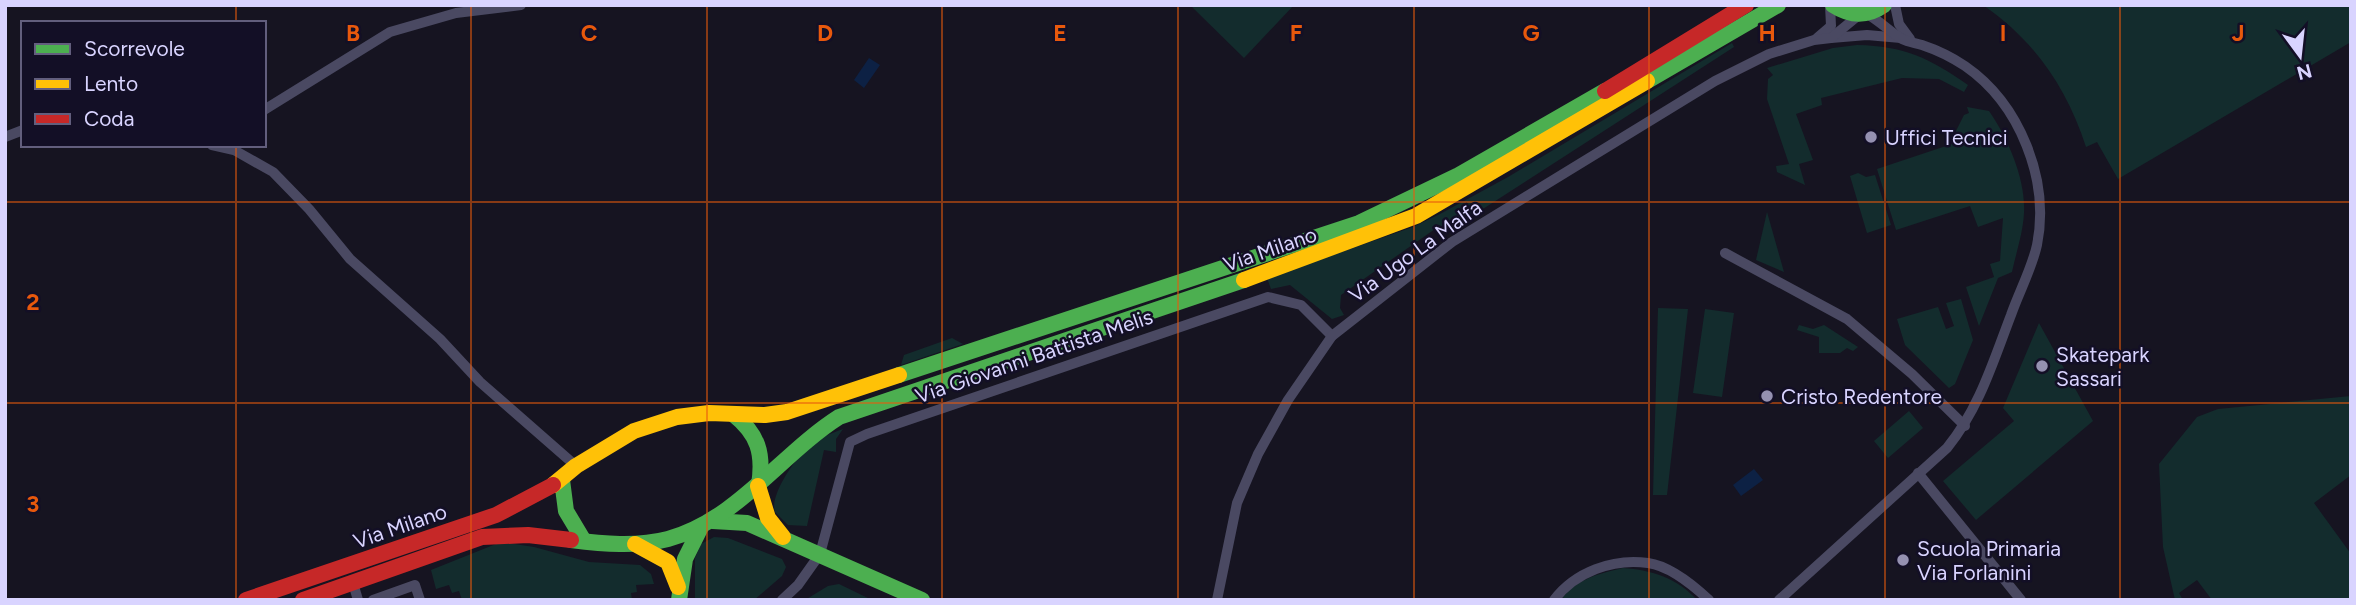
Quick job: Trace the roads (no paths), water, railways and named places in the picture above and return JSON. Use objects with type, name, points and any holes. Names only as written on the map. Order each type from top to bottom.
[{"type":"main road","name":"Via Milano","points":[[303,600],[482,537],[511,533],[633,543],[667,539],[706,524],[759,485],[800,442],[839,417],[1309,258],[1416,216],[1777,5]]},
{"type":"main road","points":[[1831,5],[1846,13],[1863,15],[1884,5]]},
{"type":"main road","name":"Via Milano","points":[[246,600],[496,515],[562,480],[576,466],[604,447],[677,417],[709,413],[787,412],[1359,223],[1409,201],[1479,163],[1739,7]]},
{"type":"main road","points":[[733,414],[751,427],[760,444],[764,462],[759,485],[768,518],[784,539]]},
{"type":"main road","points":[[562,480],[566,511],[584,541]]},
{"type":"main road","points":[[679,596],[685,559],[706,524],[747,523],[922,600]]},
{"type":"main road","points":[[633,543],[668,562],[675,572],[679,596]]},
{"type":"street","points":[[266,109],[390,32],[456,13],[521,5]]},
{"type":"street","points":[[1814,40],[1830,26],[1831,5]]},
{"type":"street","points":[[1895,5],[1899,24],[1907,40]]},
{"type":"street","points":[[1779,600],[1947,448],[1965,426],[1978,401],[2036,247],[2039,193],[2034,169],[2020,132],[1990,88],[1966,67],[1907,40],[1863,15],[1831,38]]},
{"type":"street","name":"Via Ugo La Malfa","points":[[1217,600],[1237,503],[1258,454],[1288,400],[1332,336],[1451,242],[1720,78],[1769,54],[1814,40],[1867,35],[1907,40]]},
{"type":"street","points":[[223,147],[273,172],[309,209],[350,259],[440,339],[480,382],[576,466]]},
{"type":"street","points":[[1726,253],[1847,319],[1913,374],[1965,426]]},
{"type":"street","name":"Via Giovanni Battista Melis","points":[[820,554],[850,442],[867,434],[1268,297],[1301,305],[1332,336]]},
{"type":"street","points":[[1918,473],[2020,599]]},
{"type":"street","points":[[782,600],[798,585],[820,554]]},
{"type":"street","points":[[1554,600],[1563,588],[1591,571],[1623,563],[1650,563],[1680,577],[1709,600]]},
{"type":"street","points":[[353,583],[358,600]]},
{"type":"street","points":[[373,600],[415,585],[420,600]]},
{"type":"water","points":[[869,58],[880,65],[864,88],[854,80]]},
{"type":"water","points":[[1754,469],[1763,480],[1741,496],[1733,485]]},
{"type":"place","name":"Uffici Tecnici","points":[[1871,137]]},
{"type":"place","name":"Skatepark Sassari","points":[[2042,366]]},
{"type":"place","name":"Cristo Redentore","points":[[1767,396]]},
{"type":"place","name":"Scuola Primaria Via Forlanini","points":[[1903,560]]}]
